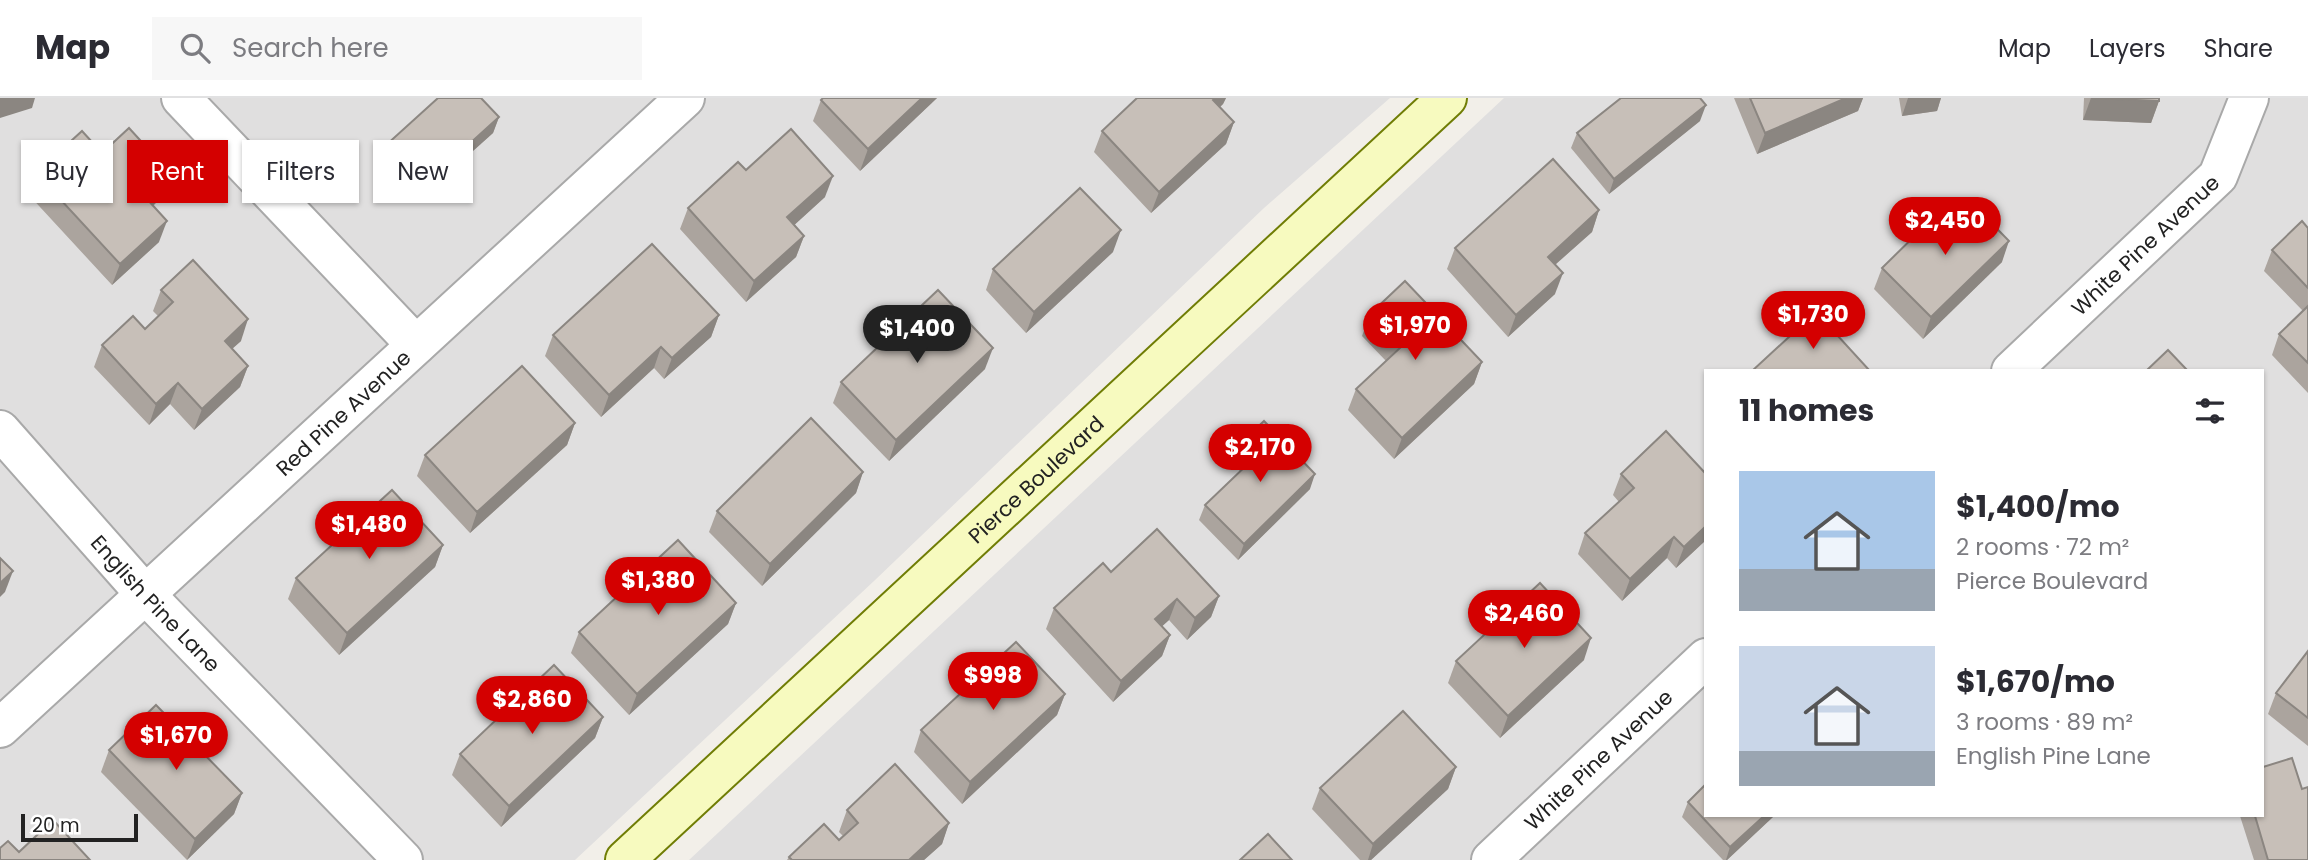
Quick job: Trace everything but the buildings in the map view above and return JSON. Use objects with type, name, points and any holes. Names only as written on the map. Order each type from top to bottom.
[{"type":"street","points":[[181,98],[416,345]]},
{"type":"street","name":"Red Pine Avenue","points":[[0,728],[685,98]]},
{"type":"street","name":"Pierce Boulevard","points":[[625,860],[1447,98]]},
{"type":"street","name":"White Pine Avenue","points":[[2013,369],[2218,176],[2249,98]]},
{"type":"street","name":"English Pine Lane","points":[[0,430],[145,594],[403,860]]},
{"type":"street","name":"White Pine Avenue","points":[[1491,860],[1704,660]]},
{"type":"shaded area","points":[[0,98],[1390,98],[1264,208],[874,581],[575,860],[0,860]]},
{"type":"shaded area","points":[[1504,98],[2308,98],[2308,860],[689,860]]}]
